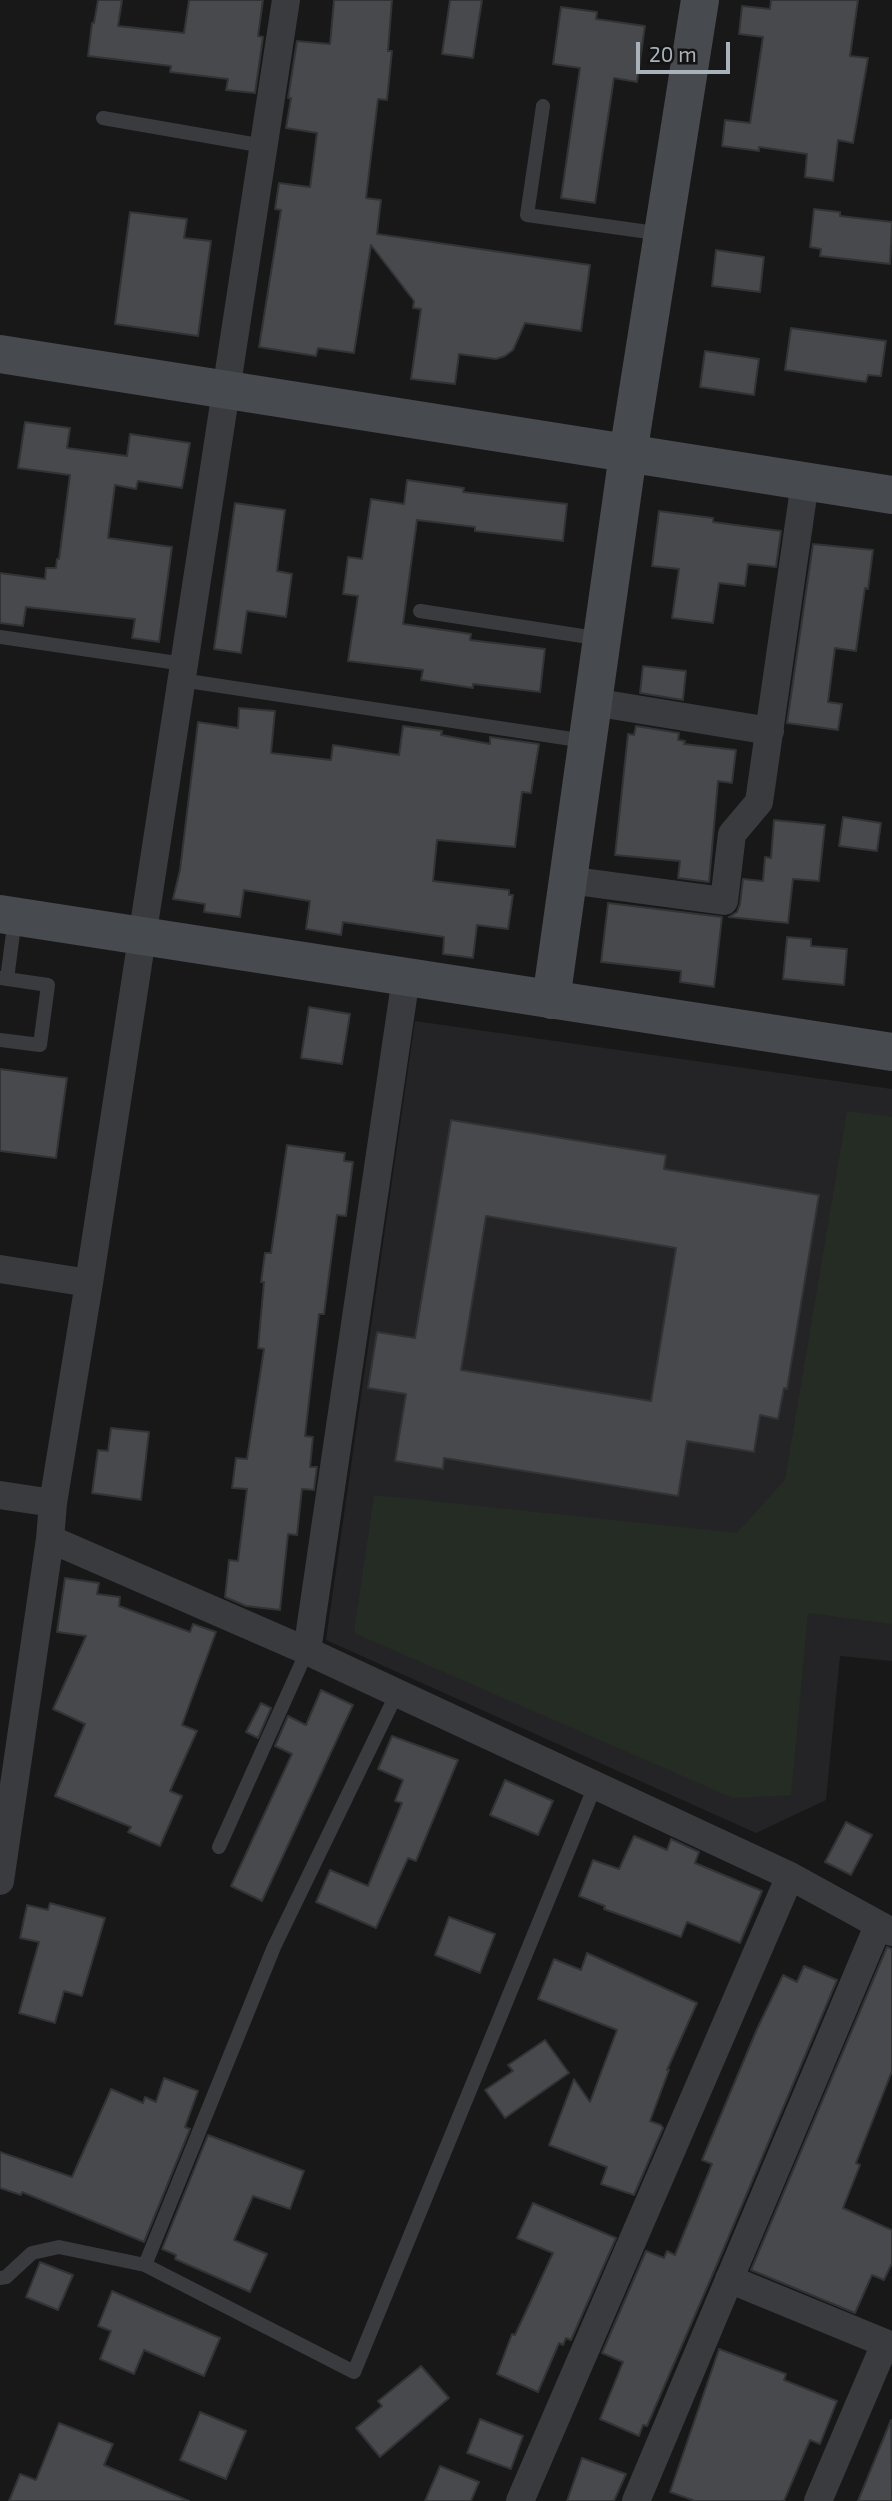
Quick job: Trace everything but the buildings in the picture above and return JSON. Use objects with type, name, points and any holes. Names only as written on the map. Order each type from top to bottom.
[{"type":"street","points":[[1,1863],[50,1539],[53,1503],[286,0]]},
{"type":"street","points":[[551,1000],[628,454],[700,0]]},
{"type":"street","points":[[0,354],[892,495]]},
{"type":"street","points":[[568,880],[724,901],[732,834],[759,802],[805,482]]},
{"type":"street","points":[[593,702],[770,731]]},
{"type":"street","points":[[8,915],[892,1052]]},
{"type":"street","points":[[307,1651],[406,977]]},
{"type":"street","points":[[0,1269],[89,1283]]},
{"type":"street","points":[[0,1495],[53,1503]]},
{"type":"street","points":[[50,1539],[307,1651],[790,1876],[885,1929],[729,2279],[636,2501]]},
{"type":"street","points":[[520,2501],[790,1876]]},
{"type":"street","points":[[729,2279],[888,2345],[818,2501]]},
{"type":"lane","points":[[542,106],[527,215],[663,234]]},
{"type":"lane","points":[[103,118],[264,146]]},
{"type":"lane","points":[[420,611],[602,639]]},
{"type":"lane","points":[[0,638],[588,742]]},
{"type":"lane","points":[[0,1040],[40,1045],[48,985],[3,979],[8,915]]},
{"type":"lane","points":[[219,1847],[307,1651]]},
{"type":"lane","points":[[145,2265],[274,1947],[397,1693]]},
{"type":"lane","points":[[0,2278],[6,2277],[32,2253],[59,2247],[145,2265],[354,2372],[595,1786]]},
{"type":"shaded area","points":[[415,1021],[892,1089],[892,1661],[840,1656],[826,1800],[756,1833],[326,1640]]},
{"type":"shaded area","points":[[847,1111],[892,1117],[892,1624],[808,1613],[791,1795],[733,1798],[354,1633],[374,1495],[737,1533],[785,1480]]}]
